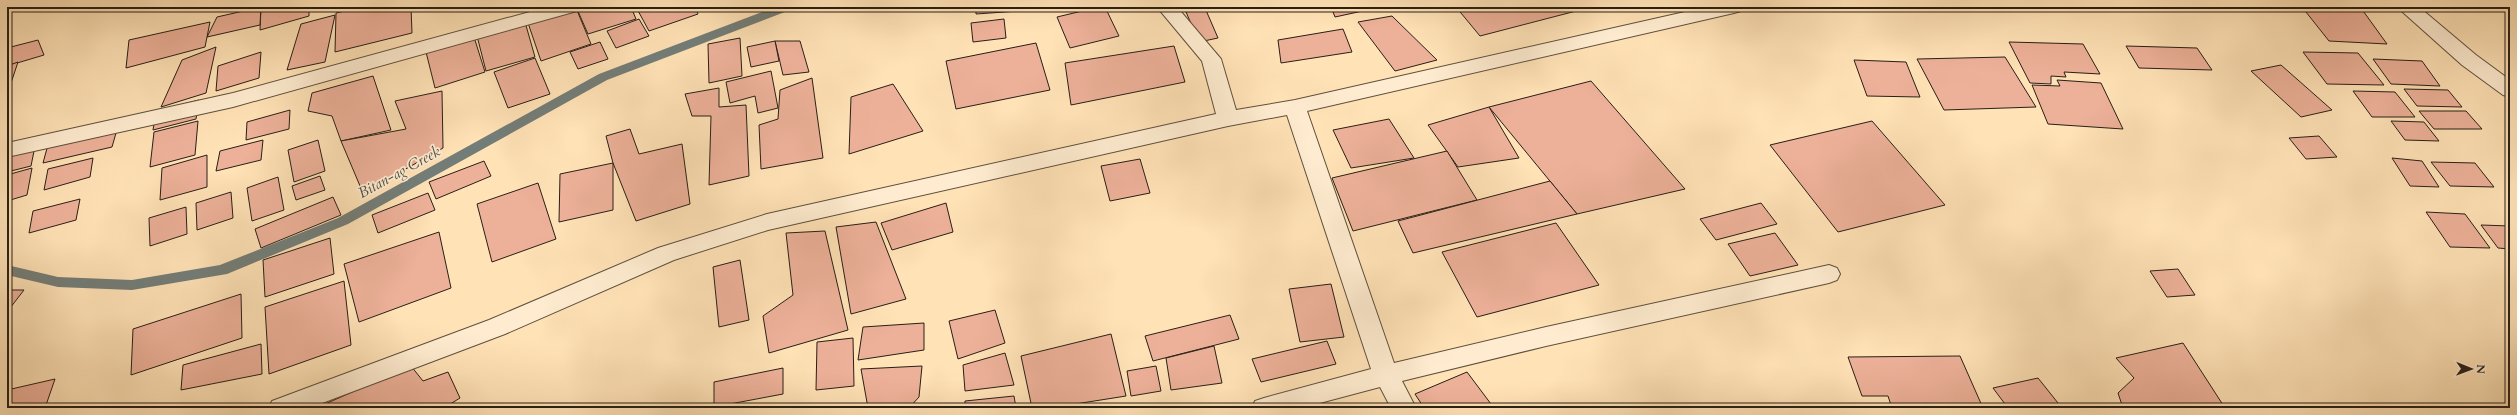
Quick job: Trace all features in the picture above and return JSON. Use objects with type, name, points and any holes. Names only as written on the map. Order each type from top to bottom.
[{"type":"street","points":[[7,150],[233,100],[570,7]]},
{"type":"street","points":[[1167,7],[1211,59],[1228,119]]},
{"type":"street","points":[[281,408],[497,327],[666,254],[767,222],[1228,119],[1295,107],[1734,7]]},
{"type":"street","points":[[2407,7],[2469,60],[2510,90]]},
{"type":"street","points":[[1295,107],[1385,374],[1404,408]]},
{"type":"street","points":[[1264,408],[1385,374],[1536,337],[1829,274]]},
{"type":"building","points":[[261,7],[309,7],[309,16],[260,30]]},
{"type":"building","points":[[261,7],[260,25],[207,37],[217,17]]},
{"type":"building","points":[[361,7],[411,7],[412,33],[335,52],[336,13]]},
{"type":"building","points":[[584,7],[631,7],[636,19],[588,34],[577,9]]},
{"type":"building","points":[[636,7],[695,7],[698,14],[649,31]]},
{"type":"building","points":[[976,7],[1032,7],[1032,10],[976,14]]},
{"type":"building","points":[[1099,7],[1105,7],[1119,36],[1070,48],[1057,17]]},
{"type":"building","points":[[1331,7],[1381,7],[1335,17]]},
{"type":"building","points":[[1456,7],[1578,7],[1580,10],[1480,36]]},
{"type":"building","points":[[2302,7],[2361,8],[2387,44],[2329,41]]},
{"type":"building","points":[[576,8],[591,44],[541,61],[528,23]]},
{"type":"building","points":[[1205,8],[1218,38],[1199,42],[1186,12]]},
{"type":"building","points":[[335,15],[325,62],[287,70],[301,24]]},
{"type":"building","points":[[1392,16],[1437,60],[1395,71],[1358,22]]},
{"type":"building","points":[[639,19],[649,36],[616,48],[607,31]]},
{"type":"building","points":[[1004,19],[1006,38],[973,42],[971,23]]},
{"type":"building","points":[[210,22],[205,47],[126,68],[129,40]]},
{"type":"building","points":[[525,22],[535,57],[486,71],[477,36]]},
{"type":"building","points":[[1343,29],[1352,52],[1281,63],[1278,40]]},
{"type":"building","points":[[474,37],[485,72],[435,88],[426,52]]},
{"type":"building","points":[[740,38],[742,76],[709,83],[708,44]]},
{"type":"building","points":[[38,40],[44,55],[7,66],[7,48]]},
{"type":"building","points":[[775,41],[800,41],[809,72],[783,75]]},
{"type":"building","points":[[775,41],[779,61],[751,67],[747,47]]},
{"type":"building","points":[[600,42],[608,59],[578,69],[570,52]]},
{"type":"building","points":[[2009,42],[2083,44],[2100,74],[2064,72],[2066,77],[2051,76],[2051,84],[2030,83]]},
{"type":"building","points":[[1036,43],[1050,90],[956,109],[946,61]]},
{"type":"building","points":[[1174,46],[1185,82],[1071,105],[1065,63]]},
{"type":"building","points":[[2126,46],[2197,48],[2212,70],[2139,68]]},
{"type":"building","points":[[216,47],[206,93],[161,107],[182,60]]},
{"type":"building","points":[[261,52],[259,78],[216,91],[218,66]]},
{"type":"building","points":[[2303,52],[2358,53],[2384,85],[2327,84]]},
{"type":"building","points":[[2005,57],[2036,107],[1944,110],[1917,59]]},
{"type":"building","points":[[535,58],[550,94],[508,108],[494,72]]},
{"type":"building","points":[[2373,59],[2422,61],[2440,86],[2391,84]]},
{"type":"building","points":[[1854,60],[1906,62],[1920,97],[1867,96]]},
{"type":"building","points":[[18,62],[11,83],[7,84],[7,66]]},
{"type":"building","points":[[2281,65],[2332,110],[2301,117],[2251,71]]},
{"type":"building","points":[[771,71],[778,108],[758,113],[755,96],[730,103],[726,82]]},
{"type":"building","points":[[373,76],[391,130],[341,141],[332,116],[308,111],[312,93]]},
{"type":"building","points":[[812,78],[823,158],[761,169],[759,125],[778,119],[780,90]]},
{"type":"building","points":[[2057,80],[2101,83],[2123,129],[2048,124],[2032,85],[2060,86]]},
{"type":"building","points":[[1591,81],[1685,189],[1577,214],[1489,107]]},
{"type":"building","points":[[893,84],[923,131],[849,154],[851,97]]},
{"type":"building","points":[[719,88],[719,107],[746,105],[749,176],[709,185],[711,116],[692,116],[685,94]]},
{"type":"building","points":[[2404,89],[2448,90],[2462,107],[2417,106]]},
{"type":"building","points":[[442,91],[443,148],[363,193],[341,141],[406,129],[395,101]]},
{"type":"building","points":[[2353,91],[2395,92],[2415,117],[2372,117]]},
{"type":"building","points":[[199,100],[196,119],[153,130],[156,111]]},
{"type":"building","points":[[1489,107],[1519,158],[1458,167],[1428,125]]},
{"type":"building","points":[[290,110],[289,129],[246,140],[247,122]]},
{"type":"building","points":[[2419,111],[2466,111],[2482,129],[2434,129]]},
{"type":"building","points":[[1389,119],[1414,158],[1351,168],[1333,130]]},
{"type":"building","points":[[198,121],[195,155],[150,167],[154,132]]},
{"type":"building","points":[[1872,121],[1945,205],[1838,232],[1770,145]]},
{"type":"building","points":[[2391,121],[2424,122],[2439,141],[2405,140]]},
{"type":"building","points":[[118,126],[112,147],[43,163],[49,141]]},
{"type":"building","points":[[630,129],[639,154],[682,144],[690,204],[636,221],[613,163],[606,136]]},
{"type":"building","points":[[2319,136],[2337,157],[2306,159],[2289,138]]},
{"type":"building","points":[[263,140],[261,160],[216,171],[220,151]]},
{"type":"building","points":[[318,140],[325,171],[294,182],[288,150]]},
{"type":"building","points":[[35,146],[31,166],[7,172],[7,153]]},
{"type":"building","points":[[1447,151],[1477,200],[1353,231],[1332,178]]},
{"type":"building","points":[[207,155],[207,187],[160,200],[162,168]]},
{"type":"building","points":[[93,158],[90,177],[44,190],[48,169]]},
{"type":"building","points":[[2392,158],[2422,161],[2439,187],[2410,186]]},
{"type":"building","points":[[1140,159],[1150,193],[1110,201],[1101,166]]},
{"type":"building","points":[[484,161],[491,176],[436,199],[429,182]]},
{"type":"building","points":[[2431,162],[2475,163],[2494,187],[2450,186]]},
{"type":"building","points":[[613,163],[613,210],[559,222],[560,174]]},
{"type":"building","points":[[32,168],[27,195],[7,201],[7,175]]},
{"type":"building","points":[[320,176],[325,190],[296,200],[292,186]]},
{"type":"building","points":[[278,177],[284,210],[252,221],[247,188]]},
{"type":"building","points":[[1550,181],[1577,214],[1413,253],[1398,221]]},
{"type":"building","points":[[538,183],[556,239],[492,262],[477,204]]},
{"type":"building","points":[[231,192],[233,218],[197,230],[196,203]]},
{"type":"building","points":[[428,193],[435,210],[378,233],[372,215]]},
{"type":"building","points":[[333,197],[341,215],[261,248],[255,229]]},
{"type":"building","points":[[80,199],[76,220],[29,233],[33,211]]},
{"type":"building","points":[[946,203],[953,232],[892,250],[881,223]]},
{"type":"building","points":[[1761,203],[1777,224],[1716,240],[1700,219]]},
{"type":"building","points":[[186,207],[187,234],[150,246],[149,218]]},
{"type":"building","points":[[2426,212],[2465,214],[2490,248],[2450,247]]},
{"type":"building","points":[[876,222],[906,299],[851,314],[836,227]]},
{"type":"building","points":[[1556,223],[1599,285],[1477,317],[1442,252]]},
{"type":"building","points":[[2481,225],[2510,226],[2510,249],[2498,248]]},
{"type":"building","points":[[825,231],[848,330],[769,353],[763,316],[793,295],[786,233]]},
{"type":"building","points":[[439,232],[451,288],[359,322],[344,264]]},
{"type":"building","points":[[1775,233],[1798,265],[1750,276],[1728,244]]},
{"type":"building","points":[[330,238],[334,274],[265,297],[263,260]]},
{"type":"building","points":[[740,260],[749,320],[719,327],[713,267]]},
{"type":"building","points":[[2178,269],[2195,295],[2167,297],[2150,271]]},
{"type":"building","points":[[344,281],[351,345],[269,374],[265,307]]},
{"type":"building","points":[[1331,284],[1344,337],[1300,342],[1289,289]]},
{"type":"building","points":[[7,290],[24,290],[7,312]]},
{"type":"building","points":[[241,294],[242,338],[131,375],[133,329]]},
{"type":"building","points":[[995,310],[1005,343],[958,359],[949,321]]},
{"type":"building","points":[[1230,315],[1239,339],[1153,361],[1145,336]]},
{"type":"building","points":[[924,323],[924,350],[858,360],[863,327]]},
{"type":"building","points":[[1111,334],[1126,396],[1050,408],[1032,408],[1021,356]]},
{"type":"building","points":[[853,338],[854,386],[816,390],[817,342]]},
{"type":"building","points":[[1327,341],[1336,364],[1261,382],[1252,359]]},
{"type":"building","points":[[2183,343],[2225,408],[2123,408],[2118,393],[2134,378],[2116,358]]},
{"type":"building","points":[[261,344],[262,374],[181,390],[183,365]]},
{"type":"building","points":[[1214,346],[1222,383],[1171,390],[1166,358]]},
{"type":"building","points":[[1005,353],[1014,385],[965,391],[963,365]]},
{"type":"building","points":[[1960,356],[1983,408],[1892,408],[1888,396],[1862,396],[1848,357]]},
{"type":"building","points":[[411,366],[423,381],[448,372],[460,398],[447,406],[448,408],[316,408]]},
{"type":"building","points":[[922,366],[919,397],[909,408],[868,408],[861,369]]},
{"type":"building","points":[[1156,366],[1161,391],[1131,396],[1127,371]]},
{"type":"building","points":[[783,368],[783,394],[714,407],[714,382]]},
{"type":"building","points":[[1467,372],[1494,408],[1424,408],[1415,394]]},
{"type":"building","points":[[2038,378],[2062,408],[2008,408],[1993,388]]},
{"type":"building","points":[[55,379],[45,408],[7,408],[7,390]]},
{"type":"building","points":[[1014,396],[1016,408],[965,408],[965,401]]},
{"type":"waterway","name":"Bitan-ag Creek","points":[[7,270],[58,282],[132,285],[222,270],[343,221],[603,77],[786,7]]}]
